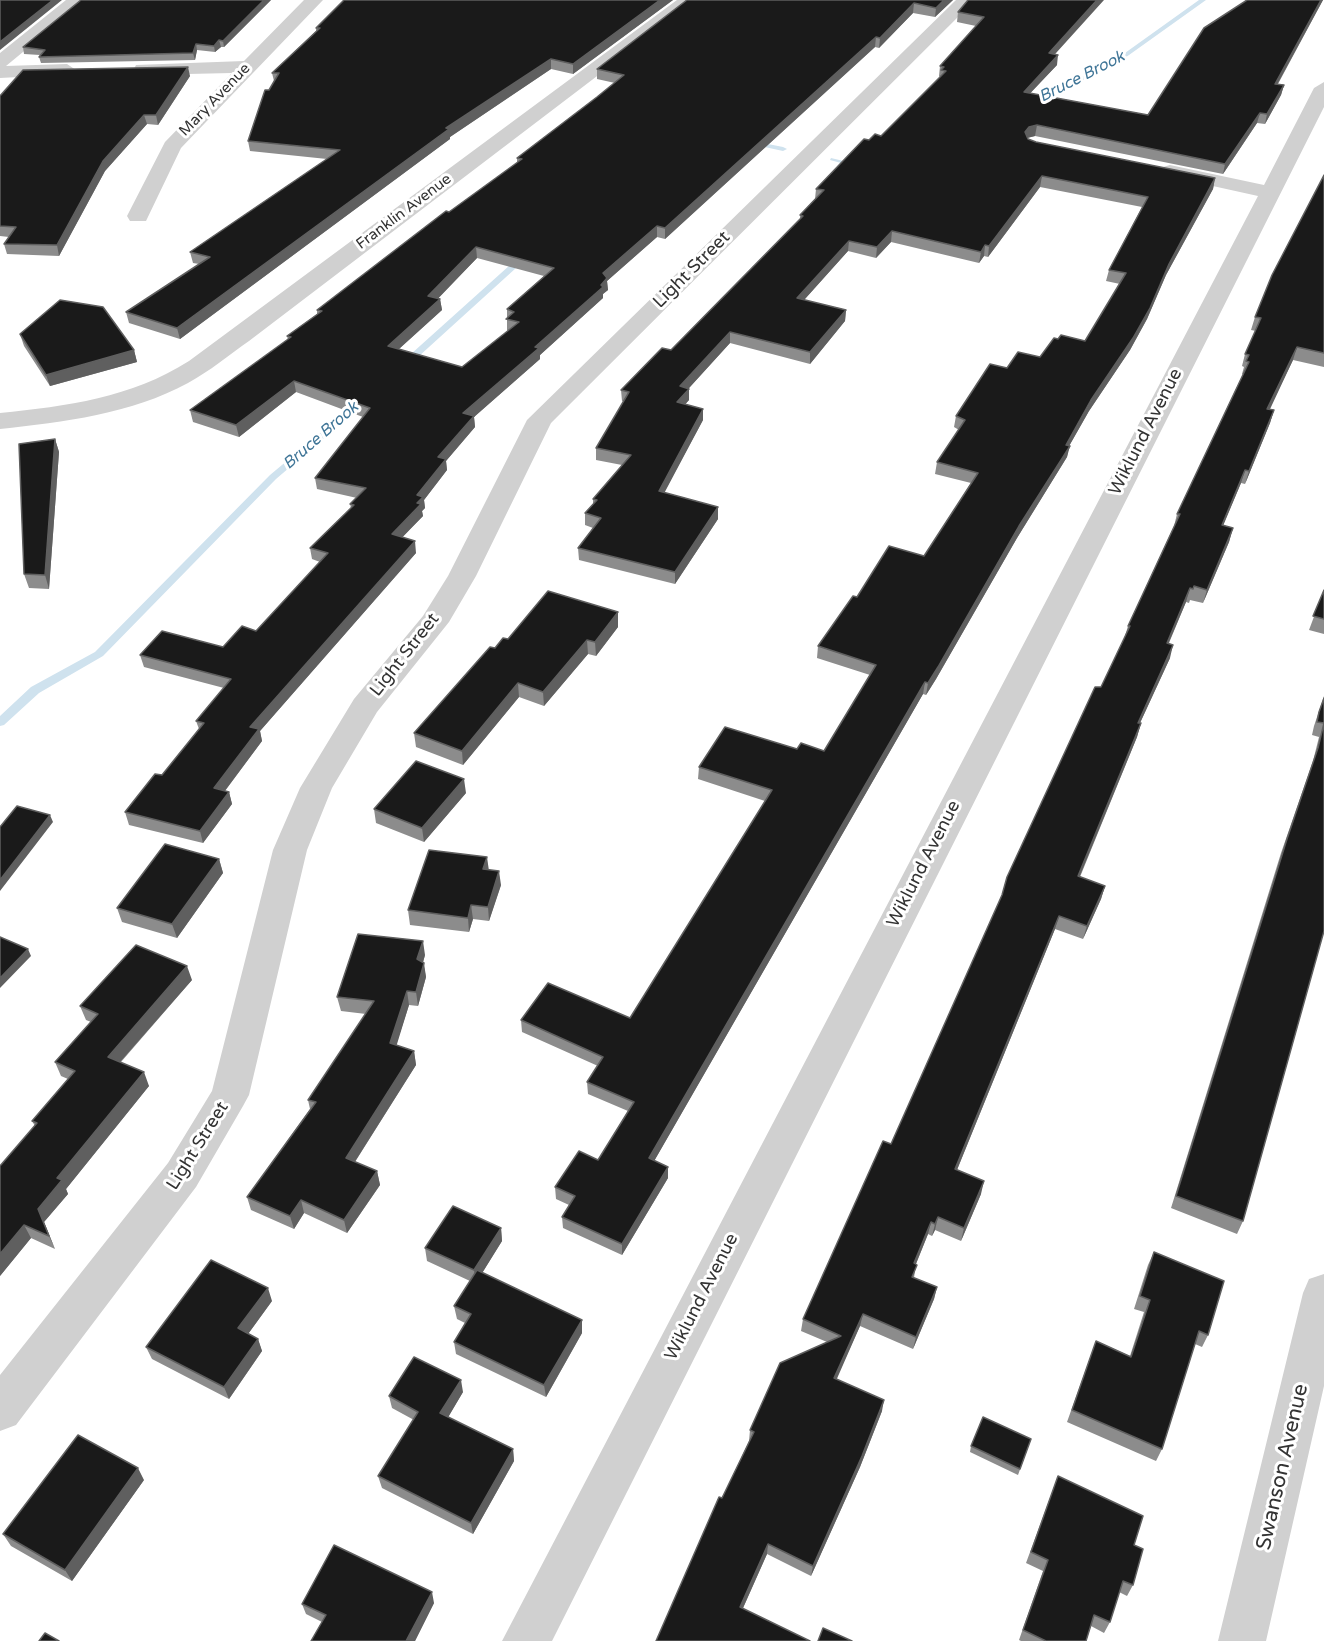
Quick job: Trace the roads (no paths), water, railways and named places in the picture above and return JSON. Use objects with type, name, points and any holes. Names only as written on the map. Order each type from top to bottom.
[{"type":"street","points":[[0,62],[77,0]]},
{"type":"street","name":"Mary Avenue","points":[[138,216],[172,146],[314,0]]},
{"type":"street","name":"Franklin Avenue","points":[[0,421],[53,416],[110,404],[172,382],[214,355],[688,0]]},
{"type":"street","name":"Light Street","points":[[0,1410],[182,1175],[230,1095],[290,850],[316,788],[365,706],[435,622],[462,576],[540,420],[966,0]]},
{"type":"street","points":[[130,69],[247,67]]},
{"type":"street","points":[[0,72],[82,70]]},
{"type":"street","name":"Wiklund Avenue","points":[[526,1641],[1324,88]]},
{"type":"street","points":[[1152,168],[1269,192]]},
{"type":"street","name":"Swanson Avenue","points":[[1242,1641],[1324,1293]]},
{"type":"waterway","name":"Bruce Brook","points":[[1032,102],[1113,64],[1203,0]]},
{"type":"waterway","name":"Bruce Brook","points":[[751,142],[783,149]]},
{"type":"waterway","name":"Bruce Brook","points":[[834,160],[856,165]]},
{"type":"waterway","name":"Bruce Brook","points":[[404,365],[523,258]]},
{"type":"waterway","name":"Bruce Brook","points":[[0,722],[35,690],[99,654],[273,477],[361,402]]}]
